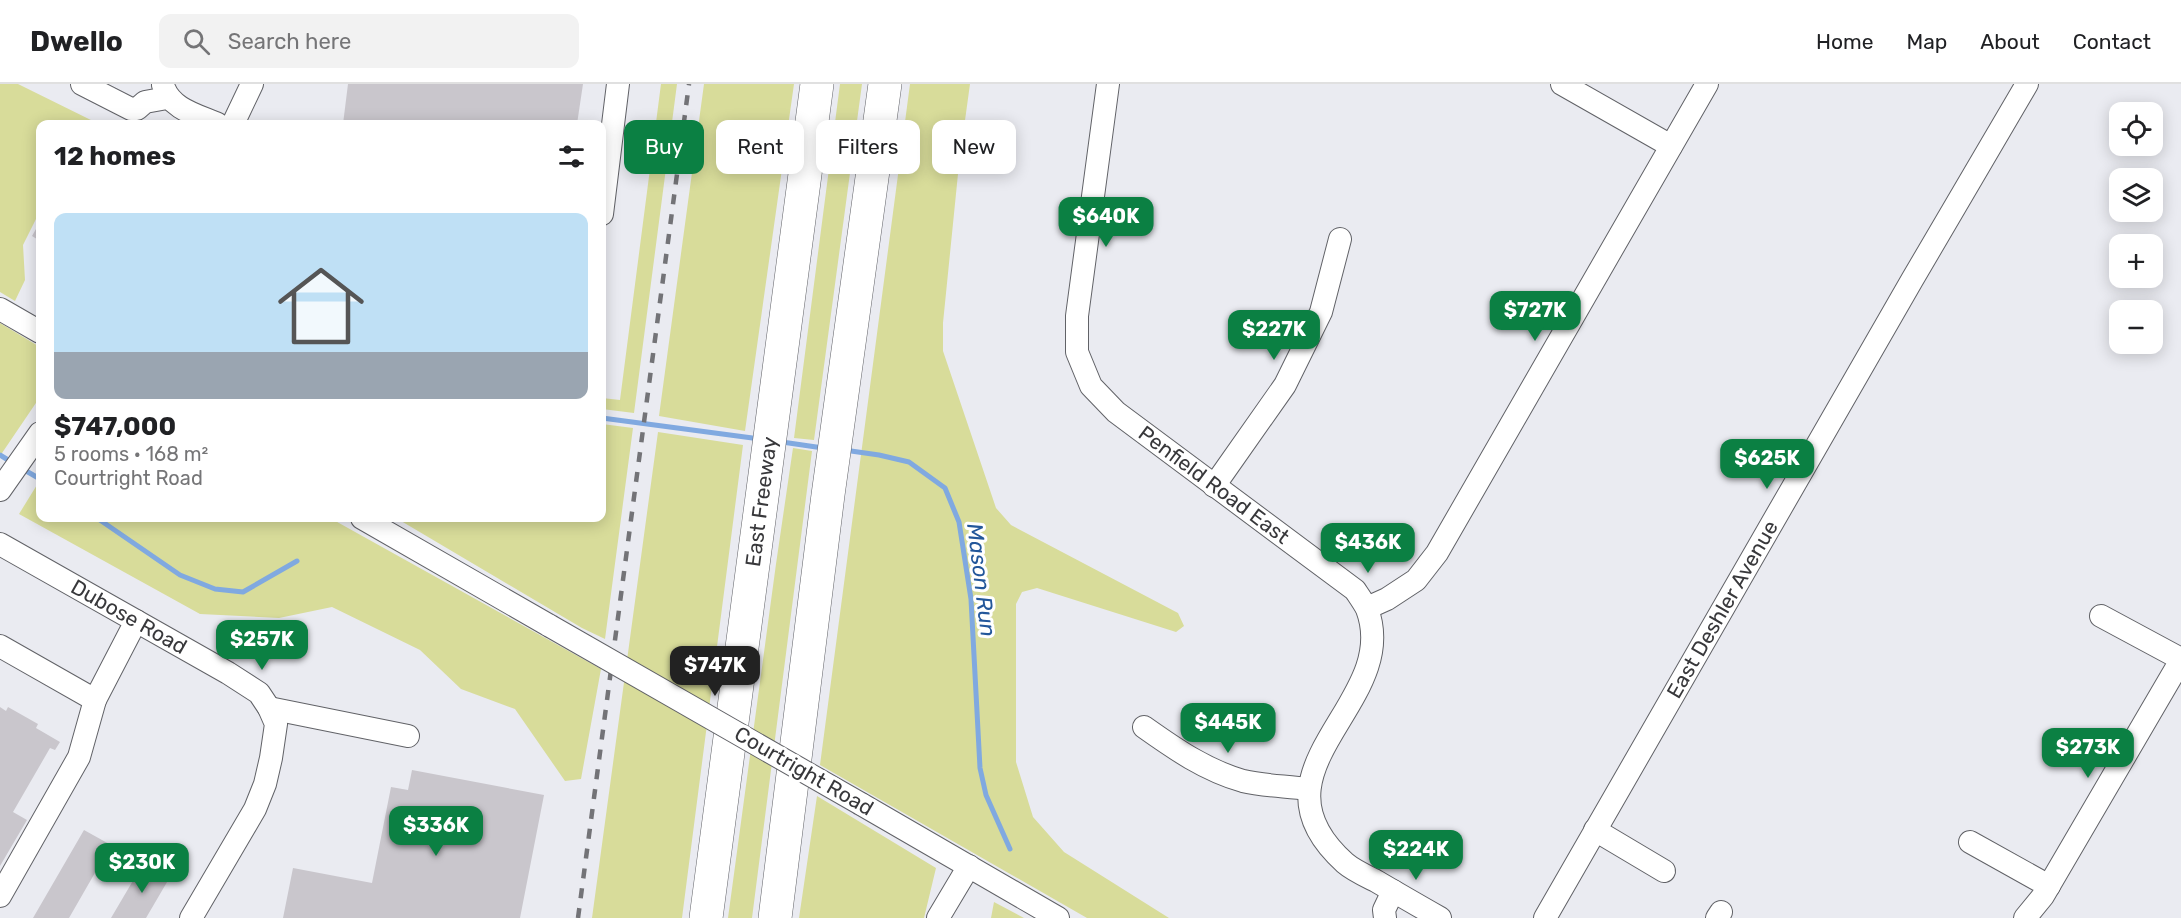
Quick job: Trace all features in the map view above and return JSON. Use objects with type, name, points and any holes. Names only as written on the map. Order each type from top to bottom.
[{"type":"highway","name":"East Freeway","points":[[706,918],[817,84]]},
{"type":"highway","points":[[775,918],[828,495],[885,84]]},
{"type":"street","points":[[82,84],[130,109],[137,109],[165,91],[182,109],[208,120]]},
{"type":"street","points":[[235,120],[252,84]]},
{"type":"street","points":[[606,182],[618,84]]},
{"type":"street","name":"Penfield Road East","points":[[1108,84],[1077,316],[1077,352],[1090,386],[1116,412],[1355,590],[1367,608]]},
{"type":"street","points":[[1562,84],[1671,146]]},
{"type":"street","points":[[1440,918],[1346,864],[1317,831],[1310,810],[1308,789],[1319,754],[1364,678],[1372,644],[1367,608],[1387,599],[1416,580],[1437,553],[1707,84]]},
{"type":"street","name":"East Deshler Avenue","points":[[1545,918],[2027,84]]},
{"type":"street","points":[[1214,486],[1285,385],[1321,312],[1341,239]]},
{"type":"street","points":[[0,309],[36,330]]},
{"type":"street","points":[[5,483],[36,439]]},
{"type":"street","name":"Courtright Road","points":[[369,522],[1058,918]]},
{"type":"street","name":"Dubose Road","points":[[0,544],[236,678],[259,693],[269,708]]},
{"type":"street","points":[[2025,918],[2049,886],[2181,659],[2101,616]]},
{"type":"street","points":[[0,896],[79,757],[95,700],[136,621]]},
{"type":"street","points":[[0,646],[95,700]]},
{"type":"street","points":[[269,708],[408,736]]},
{"type":"street","points":[[191,918],[255,809],[265,784],[276,724],[269,708]]},
{"type":"street","points":[[1144,727],[1184,755],[1216,772],[1245,781],[1308,789]]},
{"type":"street","points":[[1595,831],[1664,871]]},
{"type":"street","points":[[1970,842],[2049,886]]},
{"type":"street","points":[[938,918],[969,866]]},
{"type":"street","points":[[1385,918],[1384,910],[1393,891]]},
{"type":"green space","points":[[0,84],[18,84],[91,120],[36,120],[36,219],[23,245],[25,280],[15,301],[0,292]]},
{"type":"green space","points":[[661,84],[677,84],[672,120],[656,120]]},
{"type":"green space","points":[[704,84],[794,84],[789,120],[716,120],[716,174],[781,174],[745,431],[659,416],[692,174],[704,174],[704,120],[699,120]]},
{"type":"green space","points":[[840,84],[862,84],[857,120],[835,120]]},
{"type":"green space","points":[[910,84],[970,84],[965,120],[932,120],[932,174],[958,174],[943,323],[943,351],[996,508],[1011,525],[1178,613],[1184,626],[1176,632],[1037,588],[1022,592],[1016,604],[1016,762],[1033,817],[1064,852],[1169,918],[1087,918],[820,765],[898,174],[920,174],[920,120],[905,120]]},
{"type":"green space","points":[[649,174],[665,174],[634,413],[606,410],[606,398],[620,400]]},
{"type":"green space","points":[[828,174],[850,174],[814,440],[794,438]]},
{"type":"green space","points":[[0,323],[36,345],[36,403],[0,456]]},
{"type":"green space","points":[[606,425],[633,428],[605,639],[582,628],[403,522],[606,522]]},
{"type":"green space","points":[[658,432],[743,445],[682,918],[592,918]]},
{"type":"green space","points":[[793,448],[812,451],[752,918],[728,918],[776,564]]},
{"type":"green space","points":[[36,486],[36,522],[337,522],[601,669],[581,779],[565,781],[515,709],[461,689],[420,650],[332,607],[279,618],[200,614],[19,514]]},
{"type":"green space","points":[[817,796],[936,868],[924,918],[799,918]]},
{"type":"green space","points":[[994,902],[1024,918],[991,918]]},
{"type":"building","points":[[348,84],[583,84],[578,120],[344,120]]},
{"type":"building","points":[[0,707],[6,711],[8,707],[38,724],[36,728],[60,742],[55,750],[50,748],[13,812],[27,820],[0,866]]},
{"type":"building","points":[[412,770],[544,795],[520,918],[283,918],[293,868],[372,883],[391,787],[408,790]]},
{"type":"building","points":[[84,830],[111,845],[69,918],[33,918]]},
{"type":"building","points":[[144,862],[170,877],[146,918],[111,918]]},
{"type":"waterway","name":"Mason Run","points":[[606,419],[760,439]]},
{"type":"waterway","name":"Mason Run","points":[[782,442],[823,448]]},
{"type":"waterway","name":"Mason Run","points":[[844,450],[909,462],[945,488],[959,522],[971,599],[980,768],[986,795],[1010,849]]},
{"type":"waterway","name":"Mason Run","points":[[0,455],[13,463]]},
{"type":"waterway","name":"Mason Run","points":[[21,468],[36,477]]},
{"type":"waterway","name":"Mason Run","points":[[103,522],[180,575],[215,589],[243,592],[297,561]]},
{"type":"railway","points":[[578,918],[689,84]]}]
